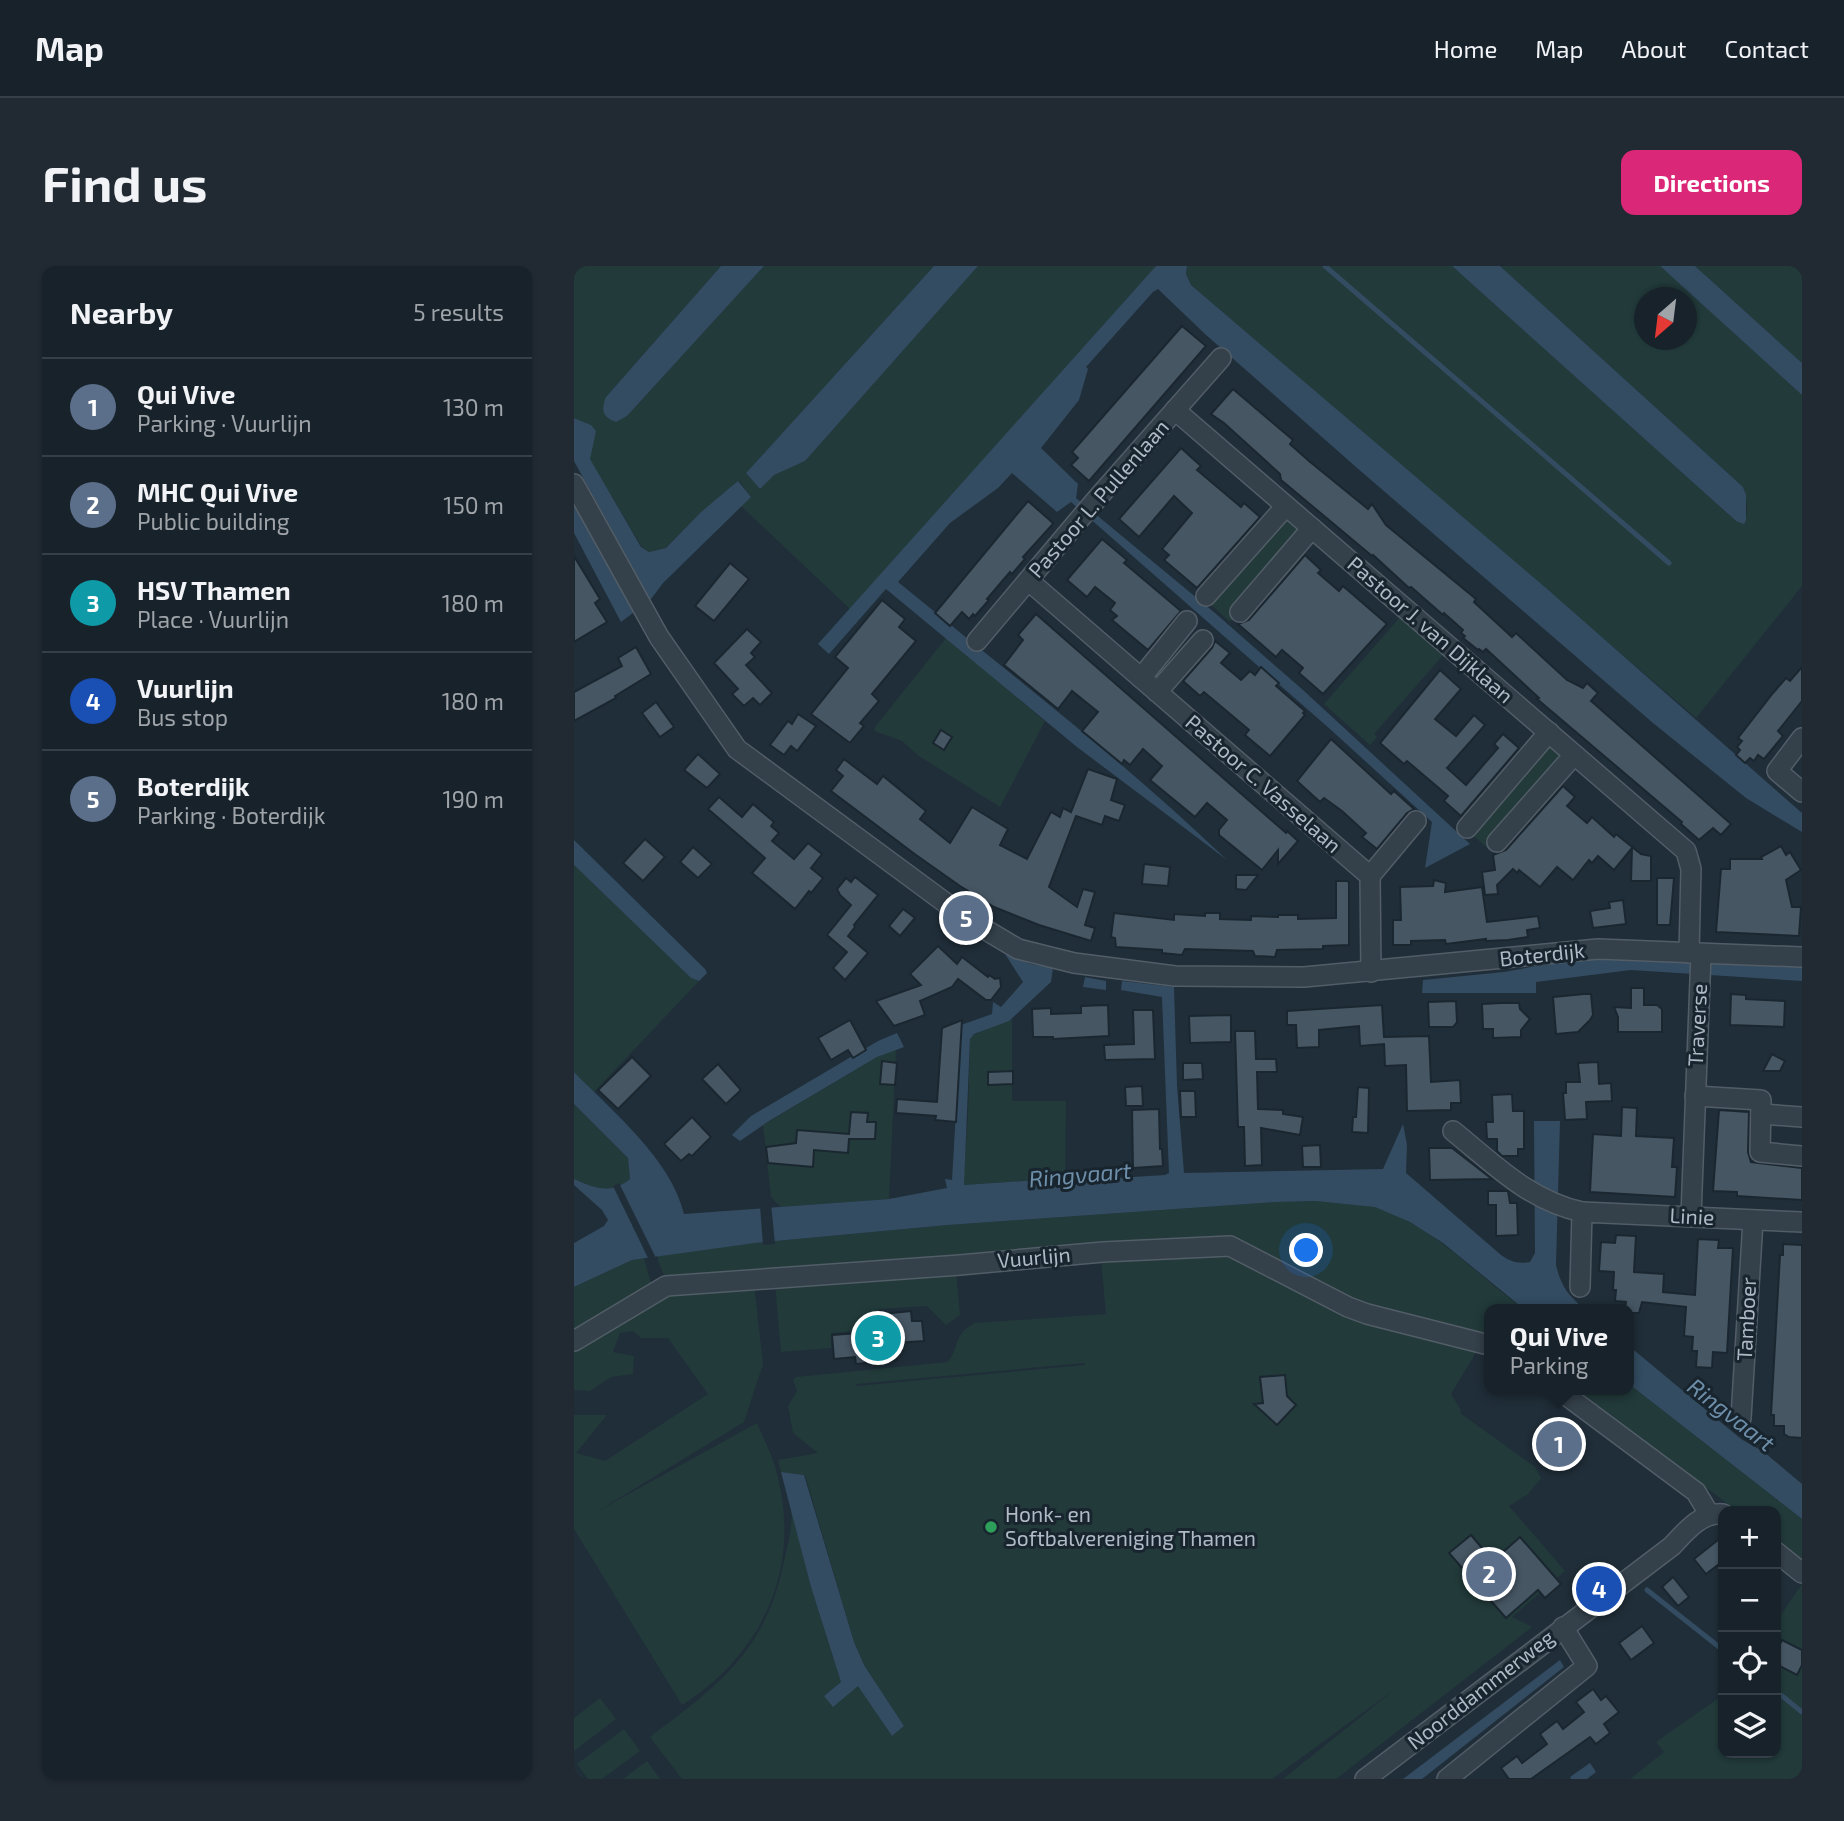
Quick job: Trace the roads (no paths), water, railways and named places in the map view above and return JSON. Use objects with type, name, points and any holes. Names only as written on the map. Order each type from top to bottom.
[{"type":"street","name":"Pastoor L. Pullenlaan","points":[[977,641],[1094,502],[1221,358]]},
{"type":"street","name":"Pastoor J. van Dijklaan","points":[[1175,410],[1686,851],[1690,859],[1697,955]]},
{"type":"street","name":"Boterdijk","points":[[574,484],[659,637],[737,749],[966,918],[1018,949],[1074,963],[1175,976],[1304,977],[1598,949],[1697,955],[1802,957]]},
{"type":"street","points":[[1206,596],[1286,506]]},
{"type":"street","points":[[1240,612],[1312,528]]},
{"type":"street","name":"Pastoor C. Vasselaan","points":[[1029,581],[1370,876]]},
{"type":"street","points":[[1141,678],[1186,621]]},
{"type":"street","points":[[1157,692],[1203,640]]},
{"type":"street","points":[[1467,828],[1549,733]]},
{"type":"street","points":[[1802,738],[1777,771],[1802,792]]},
{"type":"street","points":[[1497,842],[1574,755]]},
{"type":"street","points":[[1371,972],[1370,876],[1416,821]]},
{"type":"street","name":"Traverse","points":[[1691,1216],[1700,980],[1697,955]]},
{"type":"street","name":"Traverse","points":[[1695,1096],[1761,1100],[1761,1114]]},
{"type":"street","points":[[1802,1117],[1761,1114],[1760,1152],[1802,1156]]},
{"type":"street","name":"Linie","points":[[1452,1131],[1531,1194],[1561,1207],[1582,1212],[1802,1223]]},
{"type":"street","points":[[1580,1287],[1582,1212]]},
{"type":"street","name":"Tamboer","points":[[1741,1418],[1753,1220]]},
{"type":"street","name":"Vuurlijn","points":[[574,1341],[666,1286],[1103,1252],[1230,1246],[1348,1307],[1484,1344]]},
{"type":"street","points":[[1566,1395],[1696,1492],[1716,1514]]},
{"type":"street","name":"Noorddammerweg","points":[[1365,1779],[1672,1546],[1694,1524],[1716,1514]]},
{"type":"street","points":[[1781,1556],[1802,1573]]},
{"type":"street","name":"Noorddammerweg","points":[[1447,1779],[1587,1666],[1563,1627]]},
{"type":"water","points":[[721,266],[764,266],[627,416],[616,422],[608,418],[603,409],[606,397]]},
{"type":"water","points":[[934,266],[978,266],[805,461],[774,475],[760,489],[746,473]]},
{"type":"water","points":[[1156,266],[1187,266],[1186,274],[1191,285],[1546,588],[1802,813],[1802,832],[1746,798],[1653,723],[1356,467],[1158,289],[1086,367],[1088,369],[1079,400],[1041,448],[1078,484],[1076,498],[1303,690],[1470,844],[1425,868],[1432,822],[1071,502],[1057,512],[1012,473],[998,488],[950,523],[898,582],[1107,753],[1227,860],[1077,747],[886,589],[829,654],[818,644]]},
{"type":"water","points":[[1452,266],[1500,266],[1743,487],[1746,495],[1744,524],[1736,521]]},
{"type":"water","points":[[1660,266],[1695,266],[1802,363],[1802,395],[1697,300],[1697,287],[1683,287]]},
{"type":"water","points":[[574,418],[591,425],[596,431],[590,459],[641,547],[649,552],[666,548],[701,512],[738,481],[751,497],[663,583],[651,599],[621,622],[574,533],[574,505],[621,589],[637,576],[574,461]]},
{"type":"water","points":[[574,840],[705,969],[707,973],[699,981],[691,978],[574,865]]},
{"type":"water","points":[[1005,954],[1031,964],[1053,968],[1051,982],[1009,1021],[974,1034],[970,1039],[964,1185],[1169,1173],[1162,997],[1121,990],[1122,981],[1174,987],[1177,1086],[1184,1173],[1383,1169],[1403,1124],[1407,1145],[1406,1173],[1501,1255],[1515,1262],[1530,1262],[1535,1253],[1534,1121],[1560,1121],[1556,1265],[1566,1290],[1579,1304],[1518,1304],[1443,1243],[1410,1222],[1375,1207],[1316,1201],[948,1225],[755,1243],[632,1260],[574,1287],[574,1243],[604,1226],[608,1220],[602,1210],[574,1185],[574,1179],[596,1187],[609,1188],[630,1179],[628,1158],[574,1104],[574,1072],[654,1155],[667,1174],[684,1214],[889,1199],[947,1188],[945,1179],[952,1180],[961,1025],[992,1014],[993,1002],[1001,1007],[1023,982]]},
{"type":"water","points":[[1667,958],[1802,967],[1802,981],[1631,970],[1536,982],[1536,993],[1422,993],[1423,980],[1504,972],[1574,959]]},
{"type":"water","points":[[1085,977],[1106,981],[1106,990],[1083,987]]},
{"type":"water","points":[[897,1033],[904,1047],[877,1057],[740,1141],[732,1135],[751,1116],[878,1041]]},
{"type":"water","points":[[1634,1350],[1741,1439],[1764,1452],[1802,1484],[1802,1519],[1634,1388]]},
{"type":"water","points":[[781,1472],[804,1475],[854,1642],[864,1665],[904,1726],[892,1736],[858,1686],[833,1707],[824,1696],[841,1682],[811,1587]]},
{"type":"water","points":[[1560,1660],[1564,1667],[1422,1779],[1403,1779]]},
{"type":"water","points":[[1590,1763],[1596,1772],[1587,1779],[1571,1779],[1570,1777]]},
{"type":"waterway","points":[[1325,266],[1669,563]]},
{"type":"waterway","points":[[1647,1590],[1718,1646]]},
{"type":"waterway","points":[[1781,1695],[1802,1712]]},
{"type":"place","name":"Boterdijk","points":[[966,918]]},
{"type":"place","name":"HSV Thamen","points":[[878,1338]]},
{"type":"place","name":"Qui Vive","points":[[1559,1444]]},
{"type":"place","name":"Honk- en Softbalvereniging Thamen","points":[[991,1527]]},
{"type":"place","name":"MHC Qui Vive","points":[[1489,1574]]},
{"type":"place","name":"Vuurlijn","points":[[1599,1589]]},
{"type":"water label","name":"Ringvaart","points":[[1080,1175]]},
{"type":"water label","name":"Ringvaart","points":[[1731,1415]]}]
